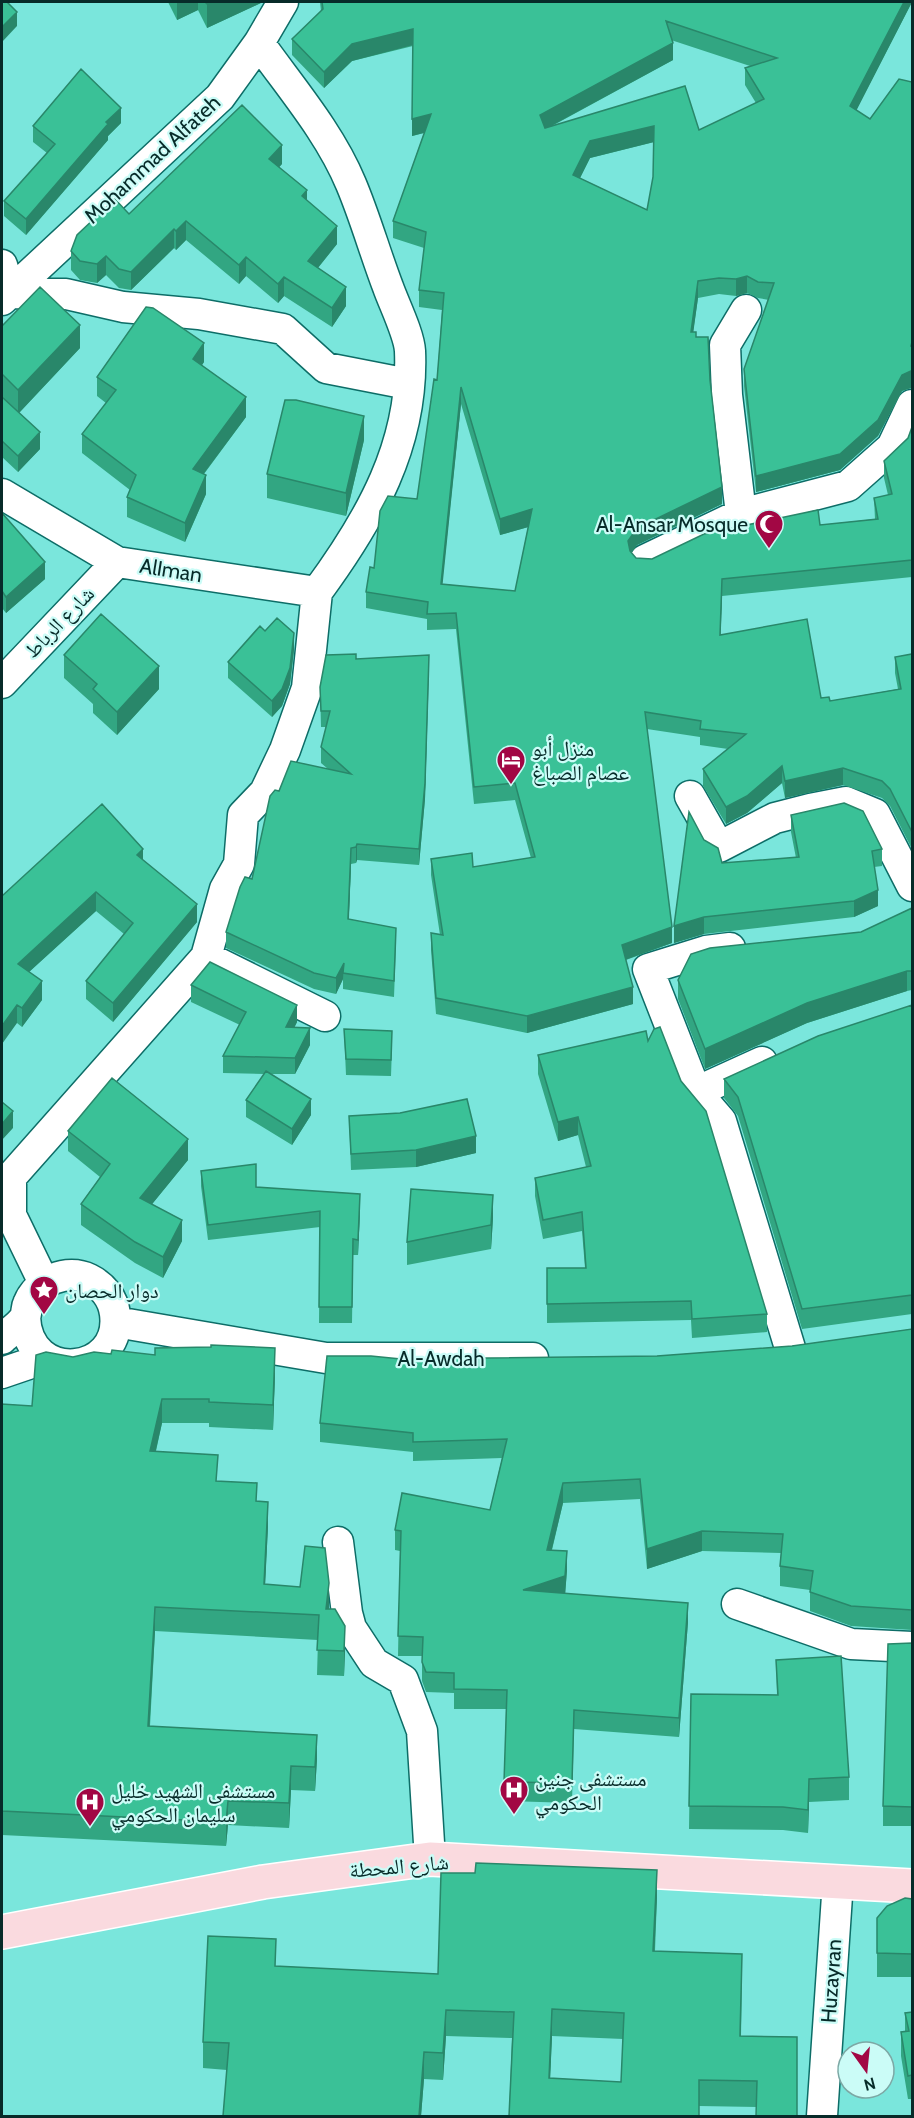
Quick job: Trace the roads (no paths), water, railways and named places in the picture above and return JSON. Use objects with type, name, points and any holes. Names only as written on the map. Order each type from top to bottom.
[{"type":"main road","name":"شارع المحطة","points":[[2,1932],[263,1882],[430,1859],[912,1886]]},
{"type":"street","name":"Mohammad Alfateh","points":[[4,286],[220,97],[259,44],[284,2]]},
{"type":"street","points":[[44,1283],[6,1211],[12,1177],[206,957],[225,889],[238,864],[243,815],[265,792],[285,750],[307,688],[317,592],[342,558],[375,502],[395,459],[408,384],[410,349],[351,183],[323,134],[259,44]]},
{"type":"street","points":[[4,286],[66,294],[123,307],[199,314],[283,329],[326,368],[408,384]]},
{"type":"street","points":[[741,514],[727,395],[725,345],[746,310]]},
{"type":"street","points":[[645,560],[741,514],[848,486],[892,447],[912,405]]},
{"type":"street","name":"AlIman","points":[[2,494],[117,562],[317,592]]},
{"type":"street","name":"شارع الرباط","points":[[2,683],[117,562]]},
{"type":"street","points":[[690,796],[719,847],[775,818],[846,802],[875,814],[912,886]]},
{"type":"street","points":[[753,946],[706,951],[648,969],[696,1092],[721,1121],[801,1347],[757,1351]]},
{"type":"street","points":[[206,957],[325,1016]]},
{"type":"street","points":[[696,1092],[791,1048]]},
{"type":"street","points":[[71,1275],[86,1277],[108,1294],[116,1322],[113,1337],[104,1350],[92,1360],[76,1365],[60,1365],[46,1358],[30,1341],[25,1317],[28,1304],[44,1283],[57,1277],[71,1275]]},
{"type":"street","points":[[2,1339],[25,1317]]},
{"type":"street","name":"Al-Awdah","points":[[116,1322],[326,1358],[562,1358]]},
{"type":"street","points":[[2,1373],[46,1358]]},
{"type":"street","points":[[338,1542],[351,1628],[374,1664],[403,1680],[422,1731],[430,1859]]},
{"type":"street","points":[[737,1604],[851,1644],[912,1647]]},
{"type":"street","name":"Huzayran","points":[[822,2116],[838,1881]]},
{"type":"place","name":"Al-Ansar Mosque","points":[[769,550]]},
{"type":"place","name":"منزل أبو عصام الصباغ","points":[[511,786]]},
{"type":"place","name":"دوار الحصان","points":[[44,1316]]},
{"type":"place","name":"مستشفى جنين الحكومي","points":[[514,1816]]},
{"type":"place","name":"مستشفى الشهيد خليل سليمان الحكومي","points":[[90,1828]]}]
